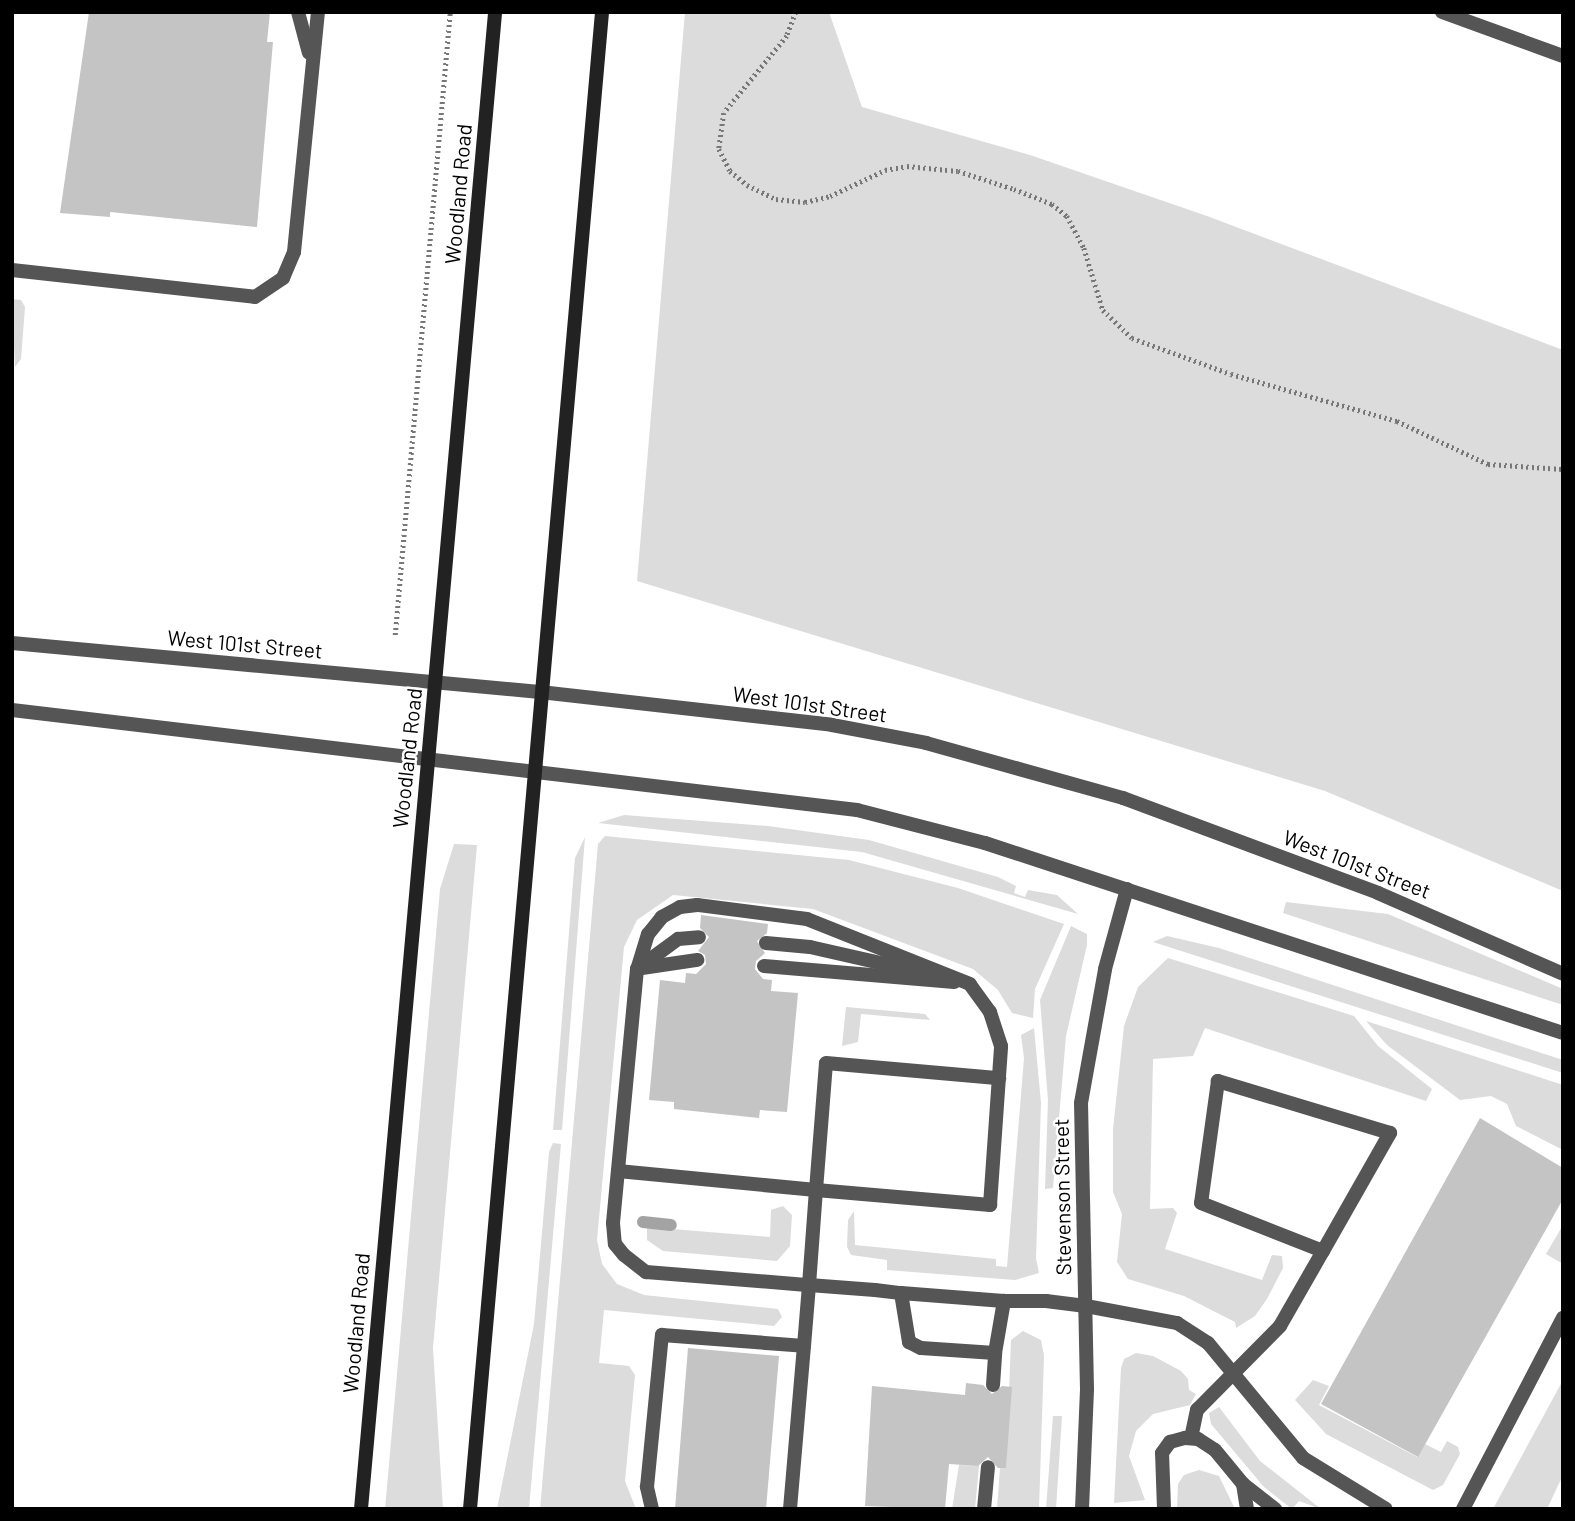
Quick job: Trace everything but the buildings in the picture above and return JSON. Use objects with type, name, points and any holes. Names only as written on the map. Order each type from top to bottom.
[{"type":"main road","name":"Woodland Road","points":[[361,1509],[426,759],[436,682],[495,12]]},
{"type":"main road","points":[[470,1509],[602,12]]},
{"type":"street","points":[[298,12],[312,68]]},
{"type":"street","points":[[12,270],[255,296],[283,278],[295,252],[317,12]]},
{"type":"street","points":[[1443,12],[1563,56]]},
{"type":"street","name":"West 101st Street","points":[[12,643],[540,692],[832,725],[926,743],[1123,798],[1378,893],[1563,974]]},
{"type":"street","points":[[12,710],[857,810],[918,823],[1563,1032]]},
{"type":"street","name":"Stevenson Street","points":[[1082,1509],[1086,1306],[1081,1103],[1103,982],[1127,889]]},
{"type":"street","points":[[618,1171],[990,1205],[1001,1046],[990,1012],[970,984],[807,919],[697,905],[680,907],[662,917],[648,934],[637,969],[618,1171],[615,1244],[646,1272],[1086,1306],[1177,1323],[1208,1343],[1303,1458],[1386,1509]]},
{"type":"street","points":[[637,969],[678,939],[699,937]]},
{"type":"street","points":[[766,943],[810,947],[970,984]]},
{"type":"street","points":[[637,969],[697,960]]},
{"type":"street","points":[[764,966],[970,984]]},
{"type":"street","points":[[790,1509],[827,1063],[999,1078]]},
{"type":"street","points":[[1191,1438],[1197,1410],[1280,1326],[1323,1251],[1390,1133],[1218,1081],[1201,1203],[1323,1251]]},
{"type":"street","points":[[901,1293],[909,1342],[921,1348],[995,1353]]},
{"type":"street","points":[[993,1385],[995,1353],[1004,1301]]},
{"type":"street","points":[[1463,1509],[1563,1318]]},
{"type":"street","points":[[652,1509],[647,1487],[662,1335],[804,1346]]},
{"type":"street","points":[[1164,1509],[1162,1453],[1170,1442],[1191,1438],[1215,1450],[1243,1485],[1275,1509]]},
{"type":"street","points":[[984,1509],[988,1467]]},
{"type":"street","points":[[1243,1485],[1247,1509]]},
{"type":"path","points":[[395,635],[450,12]]},
{"type":"path","points":[[796,12],[787,36],[724,113],[719,149],[730,171],[747,185],[776,199],[805,202],[830,197],[885,170],[907,166],[958,171],[1014,189],[1052,204],[1066,216],[1083,248],[1103,310],[1132,338],[1231,374],[1396,421],[1488,464],[1563,469]]},
{"type":"shaded area","points":[[685,12],[829,12],[862,107],[1030,155],[1207,216],[1563,350],[1563,891],[1325,791],[637,581]]},
{"type":"shaded area","points":[[12,299],[21,300],[25,307],[21,359],[15,367]]},
{"type":"shaded area","points":[[624,815],[768,826],[869,840],[998,877],[1016,886],[1014,893],[1025,897],[1028,890],[1057,895],[1078,914],[862,852],[598,823]]},
{"type":"shaded area","points":[[605,836],[849,860],[958,888],[1064,924],[1035,989],[1033,1018],[1012,1013],[998,990],[973,969],[813,909],[673,895],[637,920],[624,947],[597,1240],[602,1264],[617,1284],[644,1295],[778,1309],[782,1317],[774,1326],[604,1310],[599,1363],[629,1366],[635,1375],[625,1481],[636,1509],[540,1509],[598,844]]},
{"type":"shaded area","points":[[585,837],[562,1130],[553,1130],[575,858]]},
{"type":"shaded area","points":[[454,844],[477,845],[433,1348],[443,1509],[385,1509],[440,889]]},
{"type":"shaded area","points":[[1286,902],[1388,914],[1563,989],[1563,1005],[1283,913]]},
{"type":"shaded area","points":[[1071,926],[1087,934],[1087,945],[1066,1036],[1053,1188],[1045,1189],[1048,1100],[1040,1000]]},
{"type":"shaded area","points":[[1167,936],[1219,948],[1563,1060],[1563,1073],[1153,942]]},
{"type":"shaded area","points":[[1168,958],[1354,1016],[1378,1046],[1432,1089],[1426,1101],[1205,1028],[1193,1056],[1153,1059],[1150,1209],[1173,1208],[1177,1213],[1165,1249],[1262,1280],[1272,1255],[1282,1256],[1283,1268],[1267,1299],[1255,1316],[1236,1328],[1235,1322],[1184,1296],[1128,1279],[1117,1262],[1122,1214],[1113,1192],[1113,1129],[1124,1026],[1138,987]]},
{"type":"shaded area","points":[[846,1007],[925,1014],[930,1020],[861,1014],[858,1042],[842,1046]]},
{"type":"shaded area","points":[[1366,1021],[1563,1085],[1563,1150],[1516,1126],[1507,1104],[1491,1096],[1460,1100],[1387,1045]]},
{"type":"shaded area","points":[[1034,1028],[1041,1103],[1036,1258],[1039,1273],[1015,1280],[887,1270],[887,1260],[851,1255],[847,1247],[848,1220],[854,1211],[855,1245],[996,1259],[996,1266],[1007,1267],[1024,1058],[1021,1035]]},
{"type":"shaded area","points":[[553,1143],[561,1144],[529,1509],[497,1509],[534,1324],[549,1152]]},
{"type":"shaded area","points":[[783,1206],[792,1215],[790,1246],[777,1261],[663,1251],[647,1240],[647,1227],[770,1237],[771,1210]]},
{"type":"shaded area","points":[[1563,1225],[1563,1264],[1546,1254]]},
{"type":"shaded area","points":[[1023,1331],[1041,1340],[1044,1356],[1039,1509],[997,1509],[1000,1468],[1006,1468],[1011,1340]]},
{"type":"shaded area","points":[[1136,1353],[1153,1356],[1181,1371],[1188,1379],[1189,1390],[1196,1394],[1190,1405],[1153,1414],[1136,1431],[1129,1456],[1145,1500],[1114,1503],[1121,1368],[1124,1359]]},
{"type":"shaded area","points":[[1313,1380],[1329,1386],[1319,1405],[1417,1457],[1425,1444],[1441,1452],[1447,1441],[1458,1447],[1460,1454],[1443,1485],[1433,1490],[1326,1434],[1295,1400]]},
{"type":"shaded area","points":[[1563,1380],[1563,1475],[1547,1509],[1493,1509]]},
{"type":"shaded area","points":[[1219,1407],[1260,1461],[1321,1509],[1299,1501],[1292,1509],[1264,1487],[1211,1424],[1209,1413]]},
{"type":"shaded area","points":[[1053,1416],[1062,1416],[1056,1509],[1046,1509]]},
{"type":"shaded area","points":[[959,1465],[979,1466],[975,1509],[952,1509]]},
{"type":"shaded area","points":[[1199,1470],[1219,1476],[1235,1509],[1177,1509],[1178,1484],[1184,1475]]},
{"type":"waterway","points":[[643,1222],[671,1225]]}]
